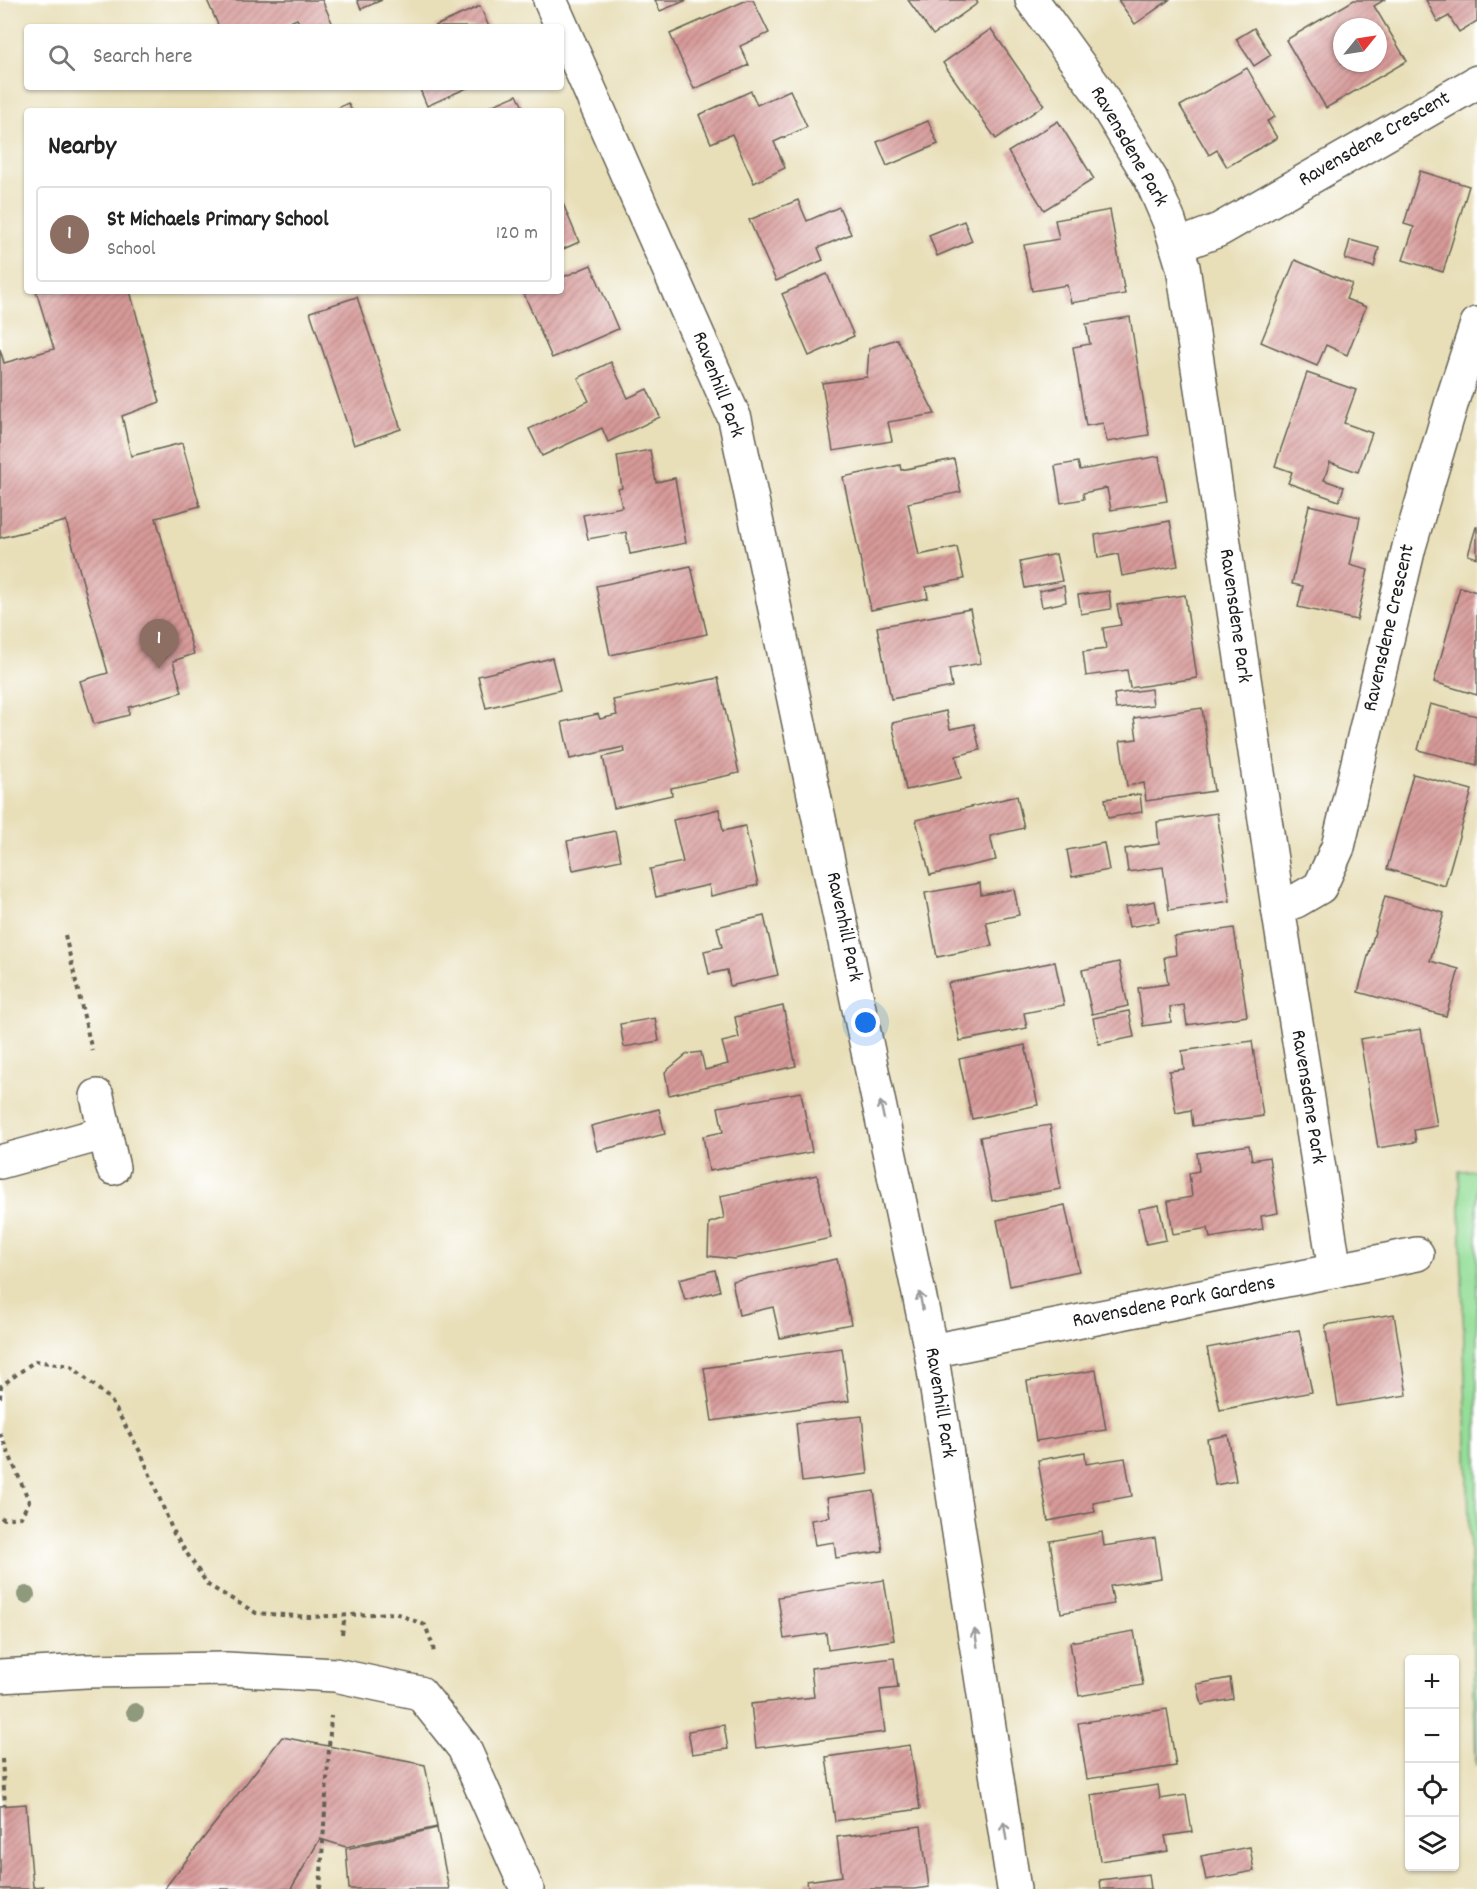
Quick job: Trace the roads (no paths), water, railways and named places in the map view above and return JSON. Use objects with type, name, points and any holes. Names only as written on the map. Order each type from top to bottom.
[{"type":"street","name":"Ravenhill Park","points":[[550,0],[561,24]]},
{"type":"street","name":"Ravensdene Park","points":[[1032,0],[1097,90],[1151,179],[1169,221],[1183,267],[1278,908],[1335,1271]]},
{"type":"street","name":"Ravenhill Park","points":[[564,32],[735,419],[931,1351],[1014,1889]]},
{"type":"street","name":"Ravensdene Crescent","points":[[1177,246],[1219,230],[1477,82]]},
{"type":"street","name":"Ravensdene Crescent","points":[[1278,908],[1320,887],[1338,847],[1409,547],[1477,324]]},
{"type":"street","points":[[97,1096],[113,1168]]},
{"type":"street","points":[[0,1162],[105,1133]]},
{"type":"street","name":"Ravensdene Park Gardens","points":[[931,1351],[1417,1254]]},
{"type":"street","points":[[0,1676],[87,1671],[227,1669],[335,1675],[420,1693],[464,1748],[527,1889]]},
{"type":"place","name":"St Michaels Primary School","points":[[159,669]]}]
